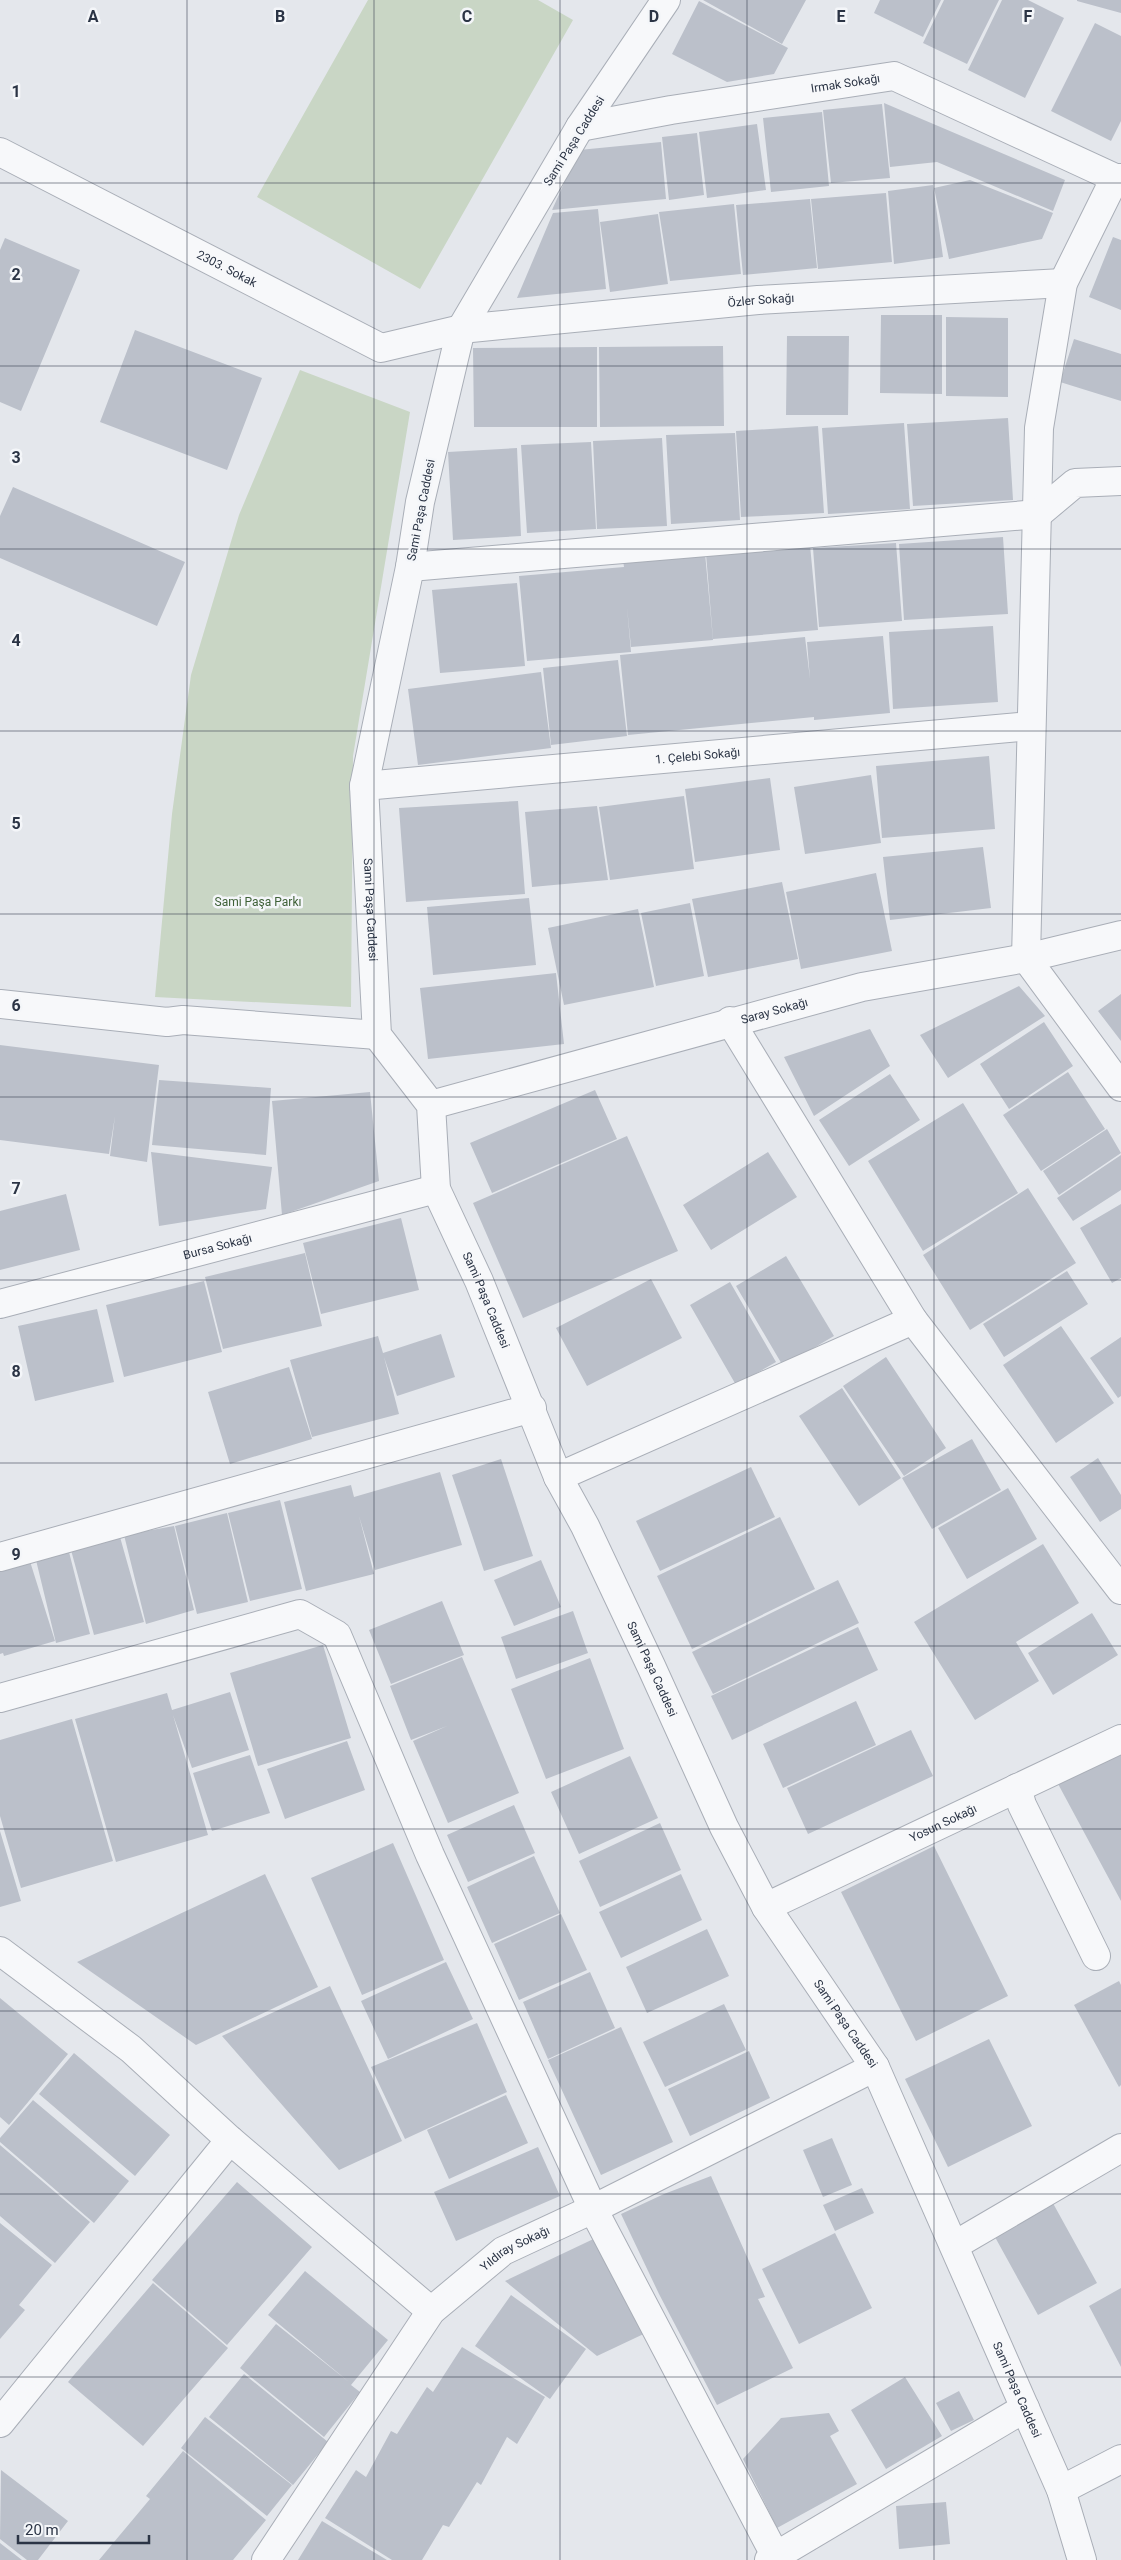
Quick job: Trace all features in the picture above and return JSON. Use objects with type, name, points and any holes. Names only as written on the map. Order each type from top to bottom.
[{"type":"street","name":"Sami Paşa Caddesi","points":[[377,1035],[364,786],[410,567],[420,502],[461,329],[580,127],[666,0]]},
{"type":"street","name":"Irmak Sokağı","points":[[580,127],[671,110],[894,76],[1118,178]]},
{"type":"street","name":"2303. Sokak","points":[[0,152],[381,348],[461,329]]},
{"type":"street","points":[[1118,178],[1063,283],[1039,428],[1038,514],[1030,726],[1026,958],[1121,1088]]},
{"type":"street","name":"Özler Sokağı","points":[[461,329],[758,300],[1063,283]]},
{"type":"street","points":[[410,567],[1038,514],[1075,483],[1121,481]]},
{"type":"street","name":"1. Çelebi Sokağı","points":[[364,786],[1030,726]]},
{"type":"street","name":"Saray Sokağı","points":[[431,1105],[862,987],[1026,958],[1121,935]]},
{"type":"street","points":[[0,1004],[167,1022],[182,1020],[377,1035],[431,1105]]},
{"type":"street","points":[[730,1022],[913,1320],[1121,1590]]},
{"type":"street","name":"Sami Paşa Caddesi","points":[[431,1105],[436,1189],[479,1281],[532,1408],[558,1477],[647,1657],[724,1827],[766,1907],[875,2067],[1061,2490],[1082,2560]]},
{"type":"street","name":"Bursa Sokağı","points":[[0,1304],[436,1189]]},
{"type":"street","points":[[558,1477],[913,1320]]},
{"type":"street","points":[[0,1557],[532,1408]]},
{"type":"street","points":[[0,1698],[300,1614],[337,1636],[430,1855],[593,2209],[772,2558],[1025,2408]]},
{"type":"street","name":"Yosun Sokağı","points":[[766,1907],[1121,1739]]},
{"type":"street","points":[[1017,1788],[1022,1805],[1096,1956]]},
{"type":"street","points":[[1,1952],[131,2049],[230,2140],[431,2311]]},
{"type":"street","name":"Yıldıray Sokağı","points":[[266,2560],[431,2311],[503,2251],[593,2209],[875,2067]]},
{"type":"street","points":[[0,2423],[230,2140]]},
{"type":"street","points":[[954,2245],[1121,2148]]},
{"type":"street","points":[[1061,2490],[1121,2459]]},
{"type":"green space","points":[[368,0],[538,0],[573,20],[420,289],[257,197]]},
{"type":"green space","name":"Sami Paşa Parkı","points":[[300,370],[410,412],[353,756],[351,1007],[155,997],[172,814],[191,675],[239,515]]},
{"type":"building","points":[[703,0],[806,0],[782,44]]},
{"type":"building","points":[[880,0],[941,0],[923,37],[874,13]]},
{"type":"building","points":[[944,0],[999,0],[967,64],[923,43]]},
{"type":"building","points":[[1002,0],[1028,0],[1064,18],[1025,98],[968,70]]},
{"type":"building","points":[[1121,0],[1121,13],[1077,1]]},
{"type":"building","points":[[699,1],[788,48],[774,74],[727,82],[672,54]]},
{"type":"building","points":[[1095,23],[1121,36],[1121,121],[1111,141],[1051,111]]},
{"type":"building","points":[[884,103],[1065,180],[1053,211],[937,162],[890,167]]},
{"type":"building","points":[[882,104],[890,178],[831,183],[823,110]]},
{"type":"building","points":[[822,112],[829,186],[771,192],[763,118]]},
{"type":"building","points":[[757,124],[766,190],[707,198],[699,132]]},
{"type":"building","points":[[697,133],[704,195],[669,200],[662,137]]},
{"type":"building","points":[[661,142],[666,199],[552,210],[579,150]]},
{"type":"building","points":[[970,180],[1053,213],[1042,239],[949,259],[934,188]]},
{"type":"building","points":[[933,185],[943,257],[894,264],[888,191]]},
{"type":"building","points":[[886,193],[892,262],[818,269],[811,199]]},
{"type":"building","points":[[810,199],[817,268],[743,275],[736,205]]},
{"type":"building","points":[[734,204],[741,274],[670,281],[659,212]]},
{"type":"building","points":[[598,209],[606,289],[517,298],[553,213]]},
{"type":"building","points":[[658,214],[668,284],[610,292],[600,222]]},
{"type":"building","points":[[1113,237],[1121,240],[1121,310],[1089,297]]},
{"type":"building","points":[[5,238],[80,270],[21,411],[0,402],[0,250]]},
{"type":"building","points":[[881,315],[942,315],[942,394],[880,393]]},
{"type":"building","points":[[946,317],[1008,318],[1008,397],[946,396]]},
{"type":"building","points":[[135,330],[262,378],[227,470],[100,422]]},
{"type":"building","points":[[787,336],[849,336],[848,415],[786,415]]},
{"type":"building","points":[[1074,339],[1121,354],[1121,401],[1060,382]]},
{"type":"building","points":[[723,346],[724,426],[600,427],[599,347]]},
{"type":"building","points":[[597,347],[597,427],[474,427],[473,348]]},
{"type":"building","points":[[1008,418],[1013,500],[913,506],[907,424]]},
{"type":"building","points":[[904,423],[910,509],[828,514],[822,428]]},
{"type":"building","points":[[818,426],[824,513],[741,517],[736,431]]},
{"type":"building","points":[[735,433],[740,520],[671,524],[666,435]]},
{"type":"building","points":[[662,438],[667,526],[597,529],[593,441]]},
{"type":"building","points":[[591,442],[596,529],[527,533],[521,445]]},
{"type":"building","points":[[517,448],[521,536],[453,540],[448,452]]},
{"type":"building","points":[[13,487],[185,562],[157,626],[0,558],[0,516]]},
{"type":"building","points":[[1003,537],[1008,614],[904,620],[899,544]]},
{"type":"building","points":[[896,543],[902,621],[819,627],[813,548]]},
{"type":"building","points":[[810,545],[818,630],[713,639],[706,554]]},
{"type":"building","points":[[705,553],[713,640],[631,647],[627,607],[631,652],[527,661],[519,576],[624,567],[623,560]]},
{"type":"building","points":[[517,583],[525,666],[440,673],[432,590]]},
{"type":"building","points":[[993,626],[998,702],[893,709],[889,632]]},
{"type":"building","points":[[883,636],[890,713],[814,720],[814,717],[628,735],[620,655],[805,637],[810,679],[807,642]]},
{"type":"building","points":[[618,660],[627,736],[551,745],[543,668]]},
{"type":"building","points":[[541,672],[551,748],[418,765],[408,689]]},
{"type":"building","points":[[989,756],[995,829],[882,838],[876,766]]},
{"type":"building","points":[[871,775],[881,843],[805,854],[794,787]]},
{"type":"building","points":[[770,778],[780,850],[695,862],[685,789]]},
{"type":"building","points":[[684,796],[694,869],[610,880],[599,807]]},
{"type":"building","points":[[518,801],[525,894],[406,902],[399,808]]},
{"type":"building","points":[[597,806],[608,880],[532,887],[525,812]]},
{"type":"building","points":[[983,847],[991,908],[890,920],[883,857]]},
{"type":"building","points":[[876,873],[892,951],[801,969],[786,892]]},
{"type":"building","points":[[782,882],[798,959],[708,977],[692,899]]},
{"type":"building","points":[[529,898],[536,965],[433,975],[427,907]]},
{"type":"building","points":[[690,903],[704,976],[656,986],[641,913]]},
{"type":"building","points":[[638,909],[654,987],[564,1005],[548,928]]},
{"type":"building","points":[[556,973],[564,1044],[428,1059],[420,988]]},
{"type":"building","points":[[1019,986],[1045,1016],[948,1078],[920,1035]]},
{"type":"building","points":[[1121,994],[1121,1041],[1098,1011]]},
{"type":"building","points":[[1044,1022],[1073,1066],[1009,1109],[980,1064]]},
{"type":"building","points":[[870,1029],[890,1066],[814,1116],[784,1057]]},
{"type":"building","points":[[0,1045],[159,1065],[147,1162],[110,1156],[115,1116],[109,1154],[0,1140]]},
{"type":"building","points":[[1068,1072],[1105,1129],[1041,1171],[1003,1115]]},
{"type":"building","points":[[890,1074],[920,1120],[849,1166],[819,1120]]},
{"type":"building","points":[[159,1080],[271,1088],[266,1155],[152,1145]]},
{"type":"building","points":[[595,1090],[617,1139],[492,1193],[470,1143]]},
{"type":"building","points":[[370,1092],[379,1181],[282,1215],[272,1101]]},
{"type":"building","points":[[963,1103],[1018,1193],[923,1251],[868,1161]]},
{"type":"building","points":[[1107,1129],[1121,1153],[1059,1195],[1043,1171]]},
{"type":"building","points":[[627,1136],[678,1251],[523,1318],[473,1203]]},
{"type":"building","points":[[151,1152],[272,1167],[266,1209],[159,1226]]},
{"type":"building","points":[[768,1152],[797,1197],[711,1250],[683,1205]]},
{"type":"building","points":[[1121,1155],[1121,1190],[1073,1221],[1057,1198]]},
{"type":"building","points":[[1028,1188],[1076,1263],[970,1330],[923,1255]]},
{"type":"building","points":[[66,1194],[80,1250],[0,1270],[0,1211]]},
{"type":"building","points":[[1121,1204],[1121,1278],[1112,1283],[1080,1228]]},
{"type":"building","points":[[401,1218],[419,1290],[321,1314],[303,1243]]},
{"type":"building","points":[[305,1253],[322,1326],[223,1349],[205,1277]]},
{"type":"building","points":[[786,1256],[834,1336],[783,1366],[736,1286]]},
{"type":"building","points":[[1067,1271],[1088,1304],[1004,1357],[983,1324]]},
{"type":"building","points":[[651,1279],[682,1338],[587,1386],[556,1328]]},
{"type":"building","points":[[204,1281],[222,1352],[124,1377],[106,1305]]},
{"type":"building","points":[[730,1282],[776,1362],[736,1385],[690,1305]]},
{"type":"building","points":[[97,1309],[114,1382],[35,1401],[18,1326]]},
{"type":"building","points":[[1061,1326],[1114,1403],[1056,1443],[1003,1365]]},
{"type":"building","points":[[441,1334],[455,1377],[397,1396],[384,1357],[399,1414],[312,1437],[290,1360],[378,1336],[383,1353]]},
{"type":"building","points":[[1121,1337],[1121,1396],[1118,1398],[1090,1358]]},
{"type":"building","points":[[886,1357],[946,1448],[904,1476],[843,1386]]},
{"type":"building","points":[[289,1367],[312,1439],[230,1464],[208,1392]]},
{"type":"building","points":[[842,1388],[901,1478],[859,1506],[799,1416]]},
{"type":"building","points":[[972,1439],[1001,1490],[932,1529],[902,1478]]},
{"type":"building","points":[[1098,1458],[1121,1495],[1121,1509],[1100,1522],[1070,1477]]},
{"type":"building","points":[[501,1459],[533,1556],[484,1571],[452,1475]]},
{"type":"building","points":[[751,1467],[775,1517],[660,1571],[636,1521]]},
{"type":"building","points":[[440,1472],[462,1545],[375,1570],[359,1516],[374,1574],[306,1591],[284,1502],[351,1485],[354,1497]]},
{"type":"building","points":[[1008,1488],[1037,1539],[967,1579],[938,1528]]},
{"type":"building","points":[[280,1500],[302,1589],[250,1601],[228,1513]]},
{"type":"building","points":[[227,1513],[248,1602],[197,1614],[175,1526]]},
{"type":"building","points":[[780,1517],[815,1589],[692,1649],[657,1576]]},
{"type":"building","points":[[174,1526],[194,1610],[146,1624],[124,1535]]},
{"type":"building","points":[[120,1537],[144,1622],[94,1635],[71,1550]]},
{"type":"building","points":[[1043,1544],[1079,1603],[1016,1642],[1039,1681],[975,1720],[914,1622]]},
{"type":"building","points":[[69,1552],[90,1634],[56,1643],[36,1560]]},
{"type":"building","points":[[28,1555],[55,1641],[4,1656],[3,1653],[0,1654],[0,1563]]},
{"type":"building","points":[[541,1560],[561,1607],[514,1626],[494,1580]]},
{"type":"building","points":[[838,1580],[859,1623],[713,1694],[692,1652]]},
{"type":"building","points":[[442,1601],[464,1655],[391,1684],[369,1630]]},
{"type":"building","points":[[573,1611],[588,1653],[516,1679],[501,1637]]},
{"type":"building","points":[[1092,1613],[1118,1655],[1053,1695],[1028,1653]]},
{"type":"building","points":[[858,1627],[878,1670],[732,1740],[711,1696]]},
{"type":"building","points":[[323,1645],[351,1738],[258,1766],[230,1673]]},
{"type":"building","points":[[462,1657],[519,1793],[448,1823],[413,1741],[447,1726],[411,1740],[390,1686]]},
{"type":"building","points":[[590,1658],[624,1749],[546,1779],[511,1689]]},
{"type":"building","points":[[230,1692],[249,1750],[192,1768],[173,1715],[208,1835],[116,1862],[75,1719],[167,1693],[172,1710]]},
{"type":"building","points":[[856,1701],[876,1745],[783,1788],[763,1744]]},
{"type":"building","points":[[72,1719],[113,1861],[21,1888],[0,1816],[0,1740]]},
{"type":"building","points":[[911,1730],[933,1776],[808,1834],[787,1788]]},
{"type":"building","points":[[347,1741],[365,1790],[285,1819],[267,1769]]},
{"type":"building","points":[[1121,1748],[1121,1901],[1057,1782]]},
{"type":"building","points":[[250,1755],[270,1813],[212,1831],[193,1773]]},
{"type":"building","points":[[630,1756],[658,1818],[579,1854],[551,1792]]},
{"type":"building","points":[[514,1805],[535,1853],[468,1882],[447,1835]]},
{"type":"building","points":[[660,1823],[681,1870],[600,1907],[579,1861]]},
{"type":"building","points":[[0,1831],[21,1901],[0,1907]]},
{"type":"building","points":[[393,1843],[444,1960],[362,1995],[311,1878]]},
{"type":"building","points":[[934,1846],[1008,1996],[916,2041],[841,1892]]},
{"type":"building","points":[[534,1856],[560,1913],[492,1943],[467,1887]]},
{"type":"building","points":[[265,1874],[318,1987],[196,2045],[77,1962]]},
{"type":"building","points":[[681,1874],[702,1920],[621,1958],[599,1912]]},
{"type":"building","points":[[561,1914],[587,1970],[519,2000],[494,1944]]},
{"type":"building","points":[[707,1929],[729,1976],[647,2013],[626,1967]]},
{"type":"building","points":[[446,1962],[473,2019],[388,2059],[361,2001]]},
{"type":"building","points":[[590,1972],[615,2028],[548,2059],[523,2002]]},
{"type":"building","points":[[1119,1981],[1121,1985],[1121,2085],[1119,2087],[1074,2005]]},
{"type":"building","points":[[330,1986],[402,2141],[339,2170],[222,2036]]},
{"type":"building","points":[[0,1998],[68,2054],[9,2125],[0,2117]]},
{"type":"building","points":[[724,2004],[746,2050],[665,2087],[643,2042]]},
{"type":"building","points":[[477,2023],[507,2092],[405,2139],[371,2067]]},
{"type":"building","points":[[621,2027],[673,2142],[601,2175],[548,2060]]},
{"type":"building","points":[[989,2039],[1032,2126],[948,2167],[905,2079]]},
{"type":"building","points":[[749,2051],[770,2098],[690,2136],[668,2089]]},
{"type":"building","points":[[74,2053],[170,2135],[135,2176],[39,2094]]},
{"type":"building","points":[[506,2095],[528,2143],[449,2179],[427,2130]]},
{"type":"building","points":[[33,2100],[129,2181],[94,2223],[0,2142],[0,2138]]},
{"type":"building","points":[[832,2138],[852,2185],[823,2197],[803,2150]]},
{"type":"building","points":[[0,2145],[90,2222],[55,2263],[0,2216]]},
{"type":"building","points":[[538,2147],[560,2196],[456,2241],[434,2192]]},
{"type":"building","points":[[711,2176],[765,2297],[758,2299],[793,2368],[717,2405],[659,2294],[621,2214],[664,2194]]},
{"type":"building","points":[[237,2182],[312,2247],[227,2345],[152,2280]]},
{"type":"building","points":[[862,2188],[874,2213],[835,2231],[823,2205]]},
{"type":"building","points":[[1049,2196],[1097,2283],[1038,2315],[990,2228]]},
{"type":"building","points":[[0,2223],[52,2265],[19,2305],[25,2310],[0,2339]]},
{"type":"building","points":[[835,2233],[872,2308],[799,2344],[762,2269]]},
{"type":"building","points":[[604,2234],[650,2331],[597,2356],[505,2281]]},
{"type":"building","points":[[305,2271],[388,2340],[351,2385],[360,2392],[324,2437],[240,2368],[276,2324],[349,2382],[268,2315]]},
{"type":"building","points":[[153,2283],[228,2348],[143,2446],[68,2382]]},
{"type":"building","points":[[1121,2288],[1121,2367],[1089,2306]]},
{"type":"building","points":[[511,2295],[586,2349],[550,2399],[475,2346]]},
{"type":"building","points":[[462,2347],[545,2397],[517,2444],[507,2437],[481,2485],[477,2482],[449,2527],[443,2525],[422,2560],[392,2560],[325,2518],[356,2470],[366,2477],[391,2431],[397,2434],[427,2387],[433,2392]]},
{"type":"building","points":[[244,2374],[328,2442],[293,2485],[209,2417]]},
{"type":"building","points":[[905,2377],[942,2436],[886,2469],[851,2410]]},
{"type":"building","points":[[959,2391],[974,2420],[951,2431],[936,2403]]},
{"type":"building","points":[[829,2413],[839,2431],[830,2436],[857,2484],[777,2528],[743,2459],[781,2418]]},
{"type":"building","points":[[205,2417],[292,2485],[267,2516],[181,2448]]},
{"type":"building","points":[[183,2451],[266,2520],[233,2560],[99,2560],[150,2499],[146,2496]]},
{"type":"building","points":[[1,2470],[68,2521],[38,2560],[27,2560],[0,2539]]},
{"type":"building","points":[[946,2502],[950,2544],[899,2549],[896,2506]]},
{"type":"building","points":[[322,2521],[387,2560],[298,2560]]},
{"type":"building","points":[[0,2543],[22,2560],[0,2560]]}]
